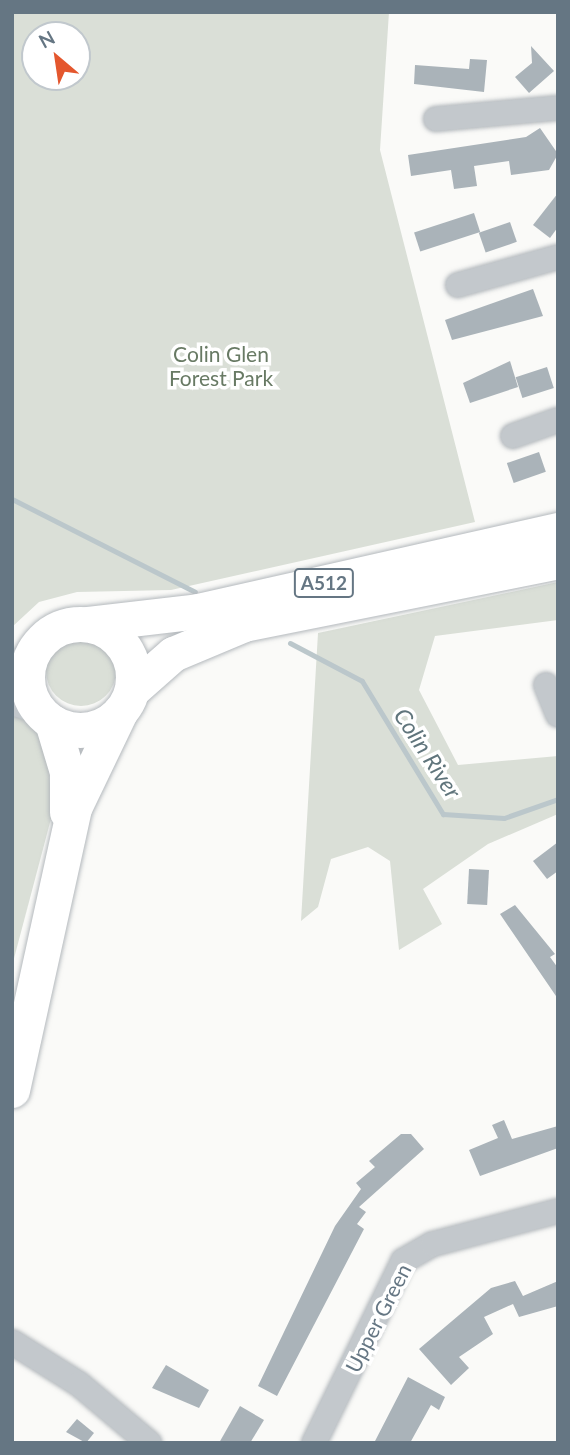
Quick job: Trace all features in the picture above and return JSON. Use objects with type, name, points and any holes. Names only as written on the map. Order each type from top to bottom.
[{"type":"highway","name":"A512","points":[[64,843],[67,772],[35,713],[27,669],[42,640],[63,627],[198,611],[558,530]]},
{"type":"highway","name":"A512","points":[[35,713],[94,728],[172,668],[294,617],[558,561]]},
{"type":"highway","points":[[88,624],[127,651],[125,703]]},
{"type":"highway","name":"A512","points":[[12,1090],[64,843],[88,772],[125,703]]},
{"type":"street","points":[[436,119],[558,108]]},
{"type":"street","points":[[457,285],[558,257]]},
{"type":"street","points":[[513,436],[558,420]]},
{"type":"street","points":[[12,668],[42,640]]},
{"type":"street","name":"Upper Green","points":[[314,1443],[403,1261],[433,1244],[558,1211]]},
{"type":"street","points":[[12,1342],[136,1438]]},
{"type":"green space","name":"Colin Glen Forest Park","points":[[12,12],[389,12],[380,150],[475,522],[171,590],[77,592],[39,602],[12,627]]},
{"type":"green space","points":[[558,582],[558,620],[435,636],[419,690],[458,765],[558,756],[558,814],[488,844],[423,889],[442,924],[399,950],[390,861],[368,847],[331,859],[318,907],[301,921],[318,633]]},
{"type":"green space","points":[[88,636],[101,642],[110,651],[114,657],[114,685],[106,696],[95,704],[74,706],[56,696],[48,685],[46,664],[56,646],[67,638]]},
{"type":"green space","points":[[12,710],[47,737],[52,815],[12,966]]},
{"type":"building","points":[[531,46],[554,71],[529,93],[515,77],[532,63]]},
{"type":"building","points":[[470,59],[487,60],[484,92],[414,84],[415,65],[469,69]]},
{"type":"building","points":[[540,128],[558,154],[549,170],[511,175],[509,161],[474,166],[477,186],[454,189],[451,170],[411,176],[408,155],[526,137]]},
{"type":"building","points":[[558,193],[558,227],[550,238],[533,225]]},
{"type":"building","points":[[474,213],[480,232],[420,251],[414,232]]},
{"type":"building","points":[[510,222],[517,242],[486,253],[479,233]]},
{"type":"building","points":[[533,289],[543,316],[452,340],[445,320]]},
{"type":"building","points":[[510,361],[518,387],[470,403],[463,383]]},
{"type":"building","points":[[547,367],[554,388],[522,398],[516,377]]},
{"type":"building","points":[[539,452],[546,472],[514,483],[507,463]]},
{"type":"building","points":[[558,842],[558,871],[547,879],[533,861]]},
{"type":"building","points":[[469,869],[489,870],[487,905],[467,904]]},
{"type":"building","points":[[515,905],[555,954],[550,957],[558,968],[558,999],[500,914]]},
{"type":"building","points":[[504,1120],[512,1139],[558,1126],[558,1148],[480,1176],[469,1150],[498,1138],[492,1125]]},
{"type":"building","points":[[401,1134],[411,1134],[424,1149],[359,1207],[366,1212],[357,1224],[364,1229],[277,1396],[258,1386],[335,1226],[361,1189],[356,1183],[375,1167],[369,1161]]},
{"type":"building","points":[[515,1281],[523,1296],[558,1281],[558,1306],[519,1317],[513,1304],[484,1317],[493,1334],[459,1357],[469,1368],[451,1385],[419,1349],[491,1288]]},
{"type":"building","points":[[166,1365],[209,1390],[199,1408],[152,1388]]},
{"type":"building","points":[[408,1377],[445,1397],[439,1410],[431,1405],[410,1443],[374,1443]]},
{"type":"building","points":[[240,1406],[264,1420],[250,1443],[219,1443]]},
{"type":"building","points":[[77,1419],[94,1433],[86,1443],[66,1432]]},
{"type":"waterway","name":"Colin River","points":[[12,499],[195,592]]},
{"type":"waterway","name":"Colin River","points":[[290,643],[362,681],[443,814],[504,818],[558,799]]}]
